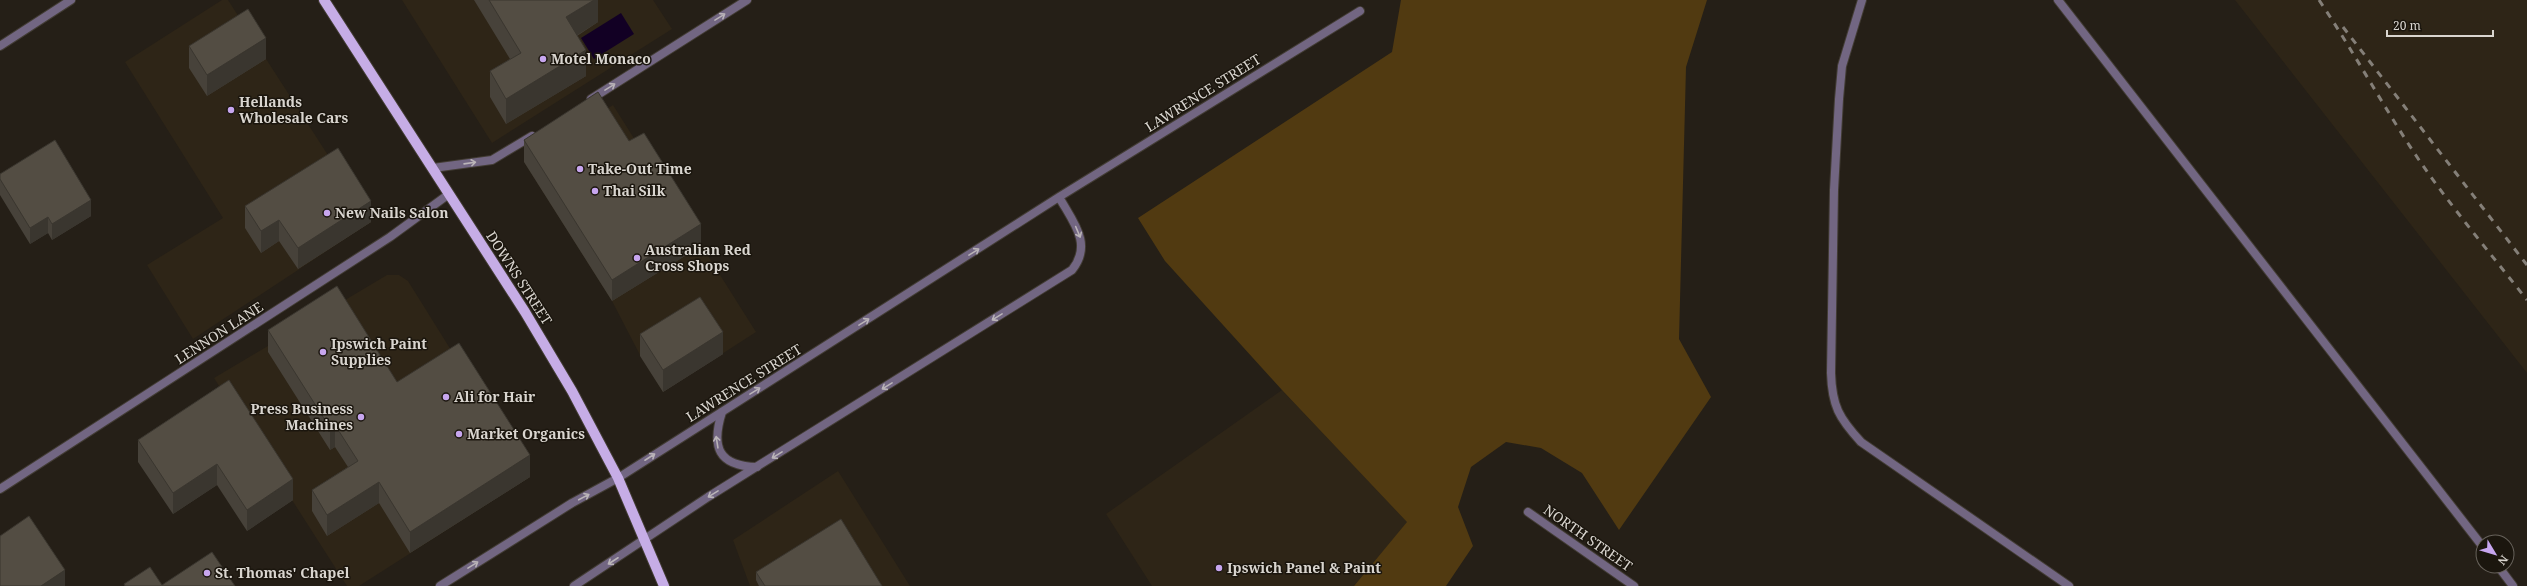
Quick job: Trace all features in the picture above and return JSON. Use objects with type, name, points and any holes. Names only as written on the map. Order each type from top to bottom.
[{"type":"main road","name":"DOWNS STREET","points":[[324,0],[525,312],[568,385],[618,478],[664,586]]},
{"type":"street","points":[[0,46],[71,0]]},
{"type":"street","points":[[586,102],[748,0]]},
{"type":"street","points":[[1862,0],[1842,66],[1839,99],[1834,190],[1831,373],[1832,396],[1838,413],[1861,442],[2069,586]]},
{"type":"street","points":[[2058,0],[2475,537]]},
{"type":"street","name":"LAWRENCE STREET","points":[[440,586],[572,503],[618,478],[1060,197],[1360,11]]},
{"type":"street","points":[[433,168],[492,160],[539,131]]},
{"type":"street","name":"LENNON LANE","points":[[0,489],[390,237],[449,194]]},
{"type":"street","points":[[574,586],[757,467],[1072,270],[1079,260],[1082,247],[1077,229],[1060,197]]},
{"type":"street","points":[[722,412],[716,434],[718,450],[724,457],[735,464],[757,467]]},
{"type":"street","name":"NORTH STREET","points":[[1528,512],[1634,586]]},
{"type":"street","points":[[2504,574],[2513,586]]},
{"type":"shaded area","points":[[222,0],[228,0],[371,222],[193,339],[147,265],[223,218],[125,62]]},
{"type":"shaded area","points":[[402,0],[653,0],[672,29],[492,143]]},
{"type":"shaded area","points":[[1401,0],[1707,0],[1686,67],[1679,339],[1711,397],[1619,530],[1582,473],[1541,448],[1506,442],[1471,467],[1458,507],[1473,546],[1446,586],[1354,586],[1407,522],[1282,390],[1165,261],[1138,218],[1392,52]]},
{"type":"shaded area","points":[[2235,0],[2527,0],[2527,373]]},
{"type":"shaded area","points":[[621,13],[634,34],[594,59],[581,38]]},
{"type":"shaded area","points":[[613,105],[756,332],[663,392],[640,355],[612,301],[524,162]]},
{"type":"shaded area","points":[[387,275],[399,275],[408,281],[530,477],[359,586],[347,586],[214,378]]},
{"type":"shaded area","points":[[1282,390],[1408,522],[1354,586],[1152,586],[1106,514]]},
{"type":"shaded area","points":[[838,471],[910,586],[750,586],[733,540]]},
{"type":"building","points":[[489,0],[594,0],[566,17],[586,50],[506,99],[490,71],[521,53]]},
{"type":"building","points":[[248,9],[266,38],[207,75],[189,46]]},
{"type":"building","points":[[598,92],[629,141],[644,133],[701,224],[612,280],[524,140]]},
{"type":"building","points":[[55,140],[91,200],[52,224],[48,217],[30,228],[0,179],[0,174]]},
{"type":"building","points":[[338,148],[371,201],[298,248],[279,220],[261,231],[245,206]]},
{"type":"building","points":[[337,286],[397,382],[459,343],[530,455],[410,532],[379,482],[327,515],[312,490],[358,461],[335,425],[330,428],[268,330]]},
{"type":"building","points":[[700,297],[723,332],[663,370],[640,334]]},
{"type":"building","points":[[229,380],[293,479],[247,510],[217,464],[173,493],[138,440]]},
{"type":"building","points":[[29,516],[65,570],[41,586],[0,586],[0,536]]},
{"type":"building","points":[[841,519],[882,586],[765,586],[756,572]]},
{"type":"building","points":[[212,552],[235,586],[125,586],[124,584],[150,567],[162,585]]},
{"type":"railway","points":[[2319,0],[2419,160],[2458,213],[2527,300]]},
{"type":"railway","points":[[2343,27],[2527,265]]},
{"type":"place","name":"Motel Monaco","points":[[543,59]]},
{"type":"place","name":"Hellands Wholesale Cars","points":[[231,110]]},
{"type":"place","name":"Take-Out Time","points":[[580,169]]},
{"type":"place","name":"Thai Silk","points":[[595,191]]},
{"type":"place","name":"New Nails Salon","points":[[327,213]]},
{"type":"place","name":"Australian Red Cross Shops","points":[[637,258]]},
{"type":"place","name":"Ipswich Paint Supplies","points":[[323,352]]},
{"type":"place","name":"Ali for Hair","points":[[446,397]]},
{"type":"place","name":"Press Business Machines","points":[[361,417]]},
{"type":"place","name":"Market Organics","points":[[459,434]]},
{"type":"place","name":"Ipswich Panel & Paint","points":[[1219,568]]},
{"type":"place","name":"St. Thomas' Chapel","points":[[207,573]]}]
